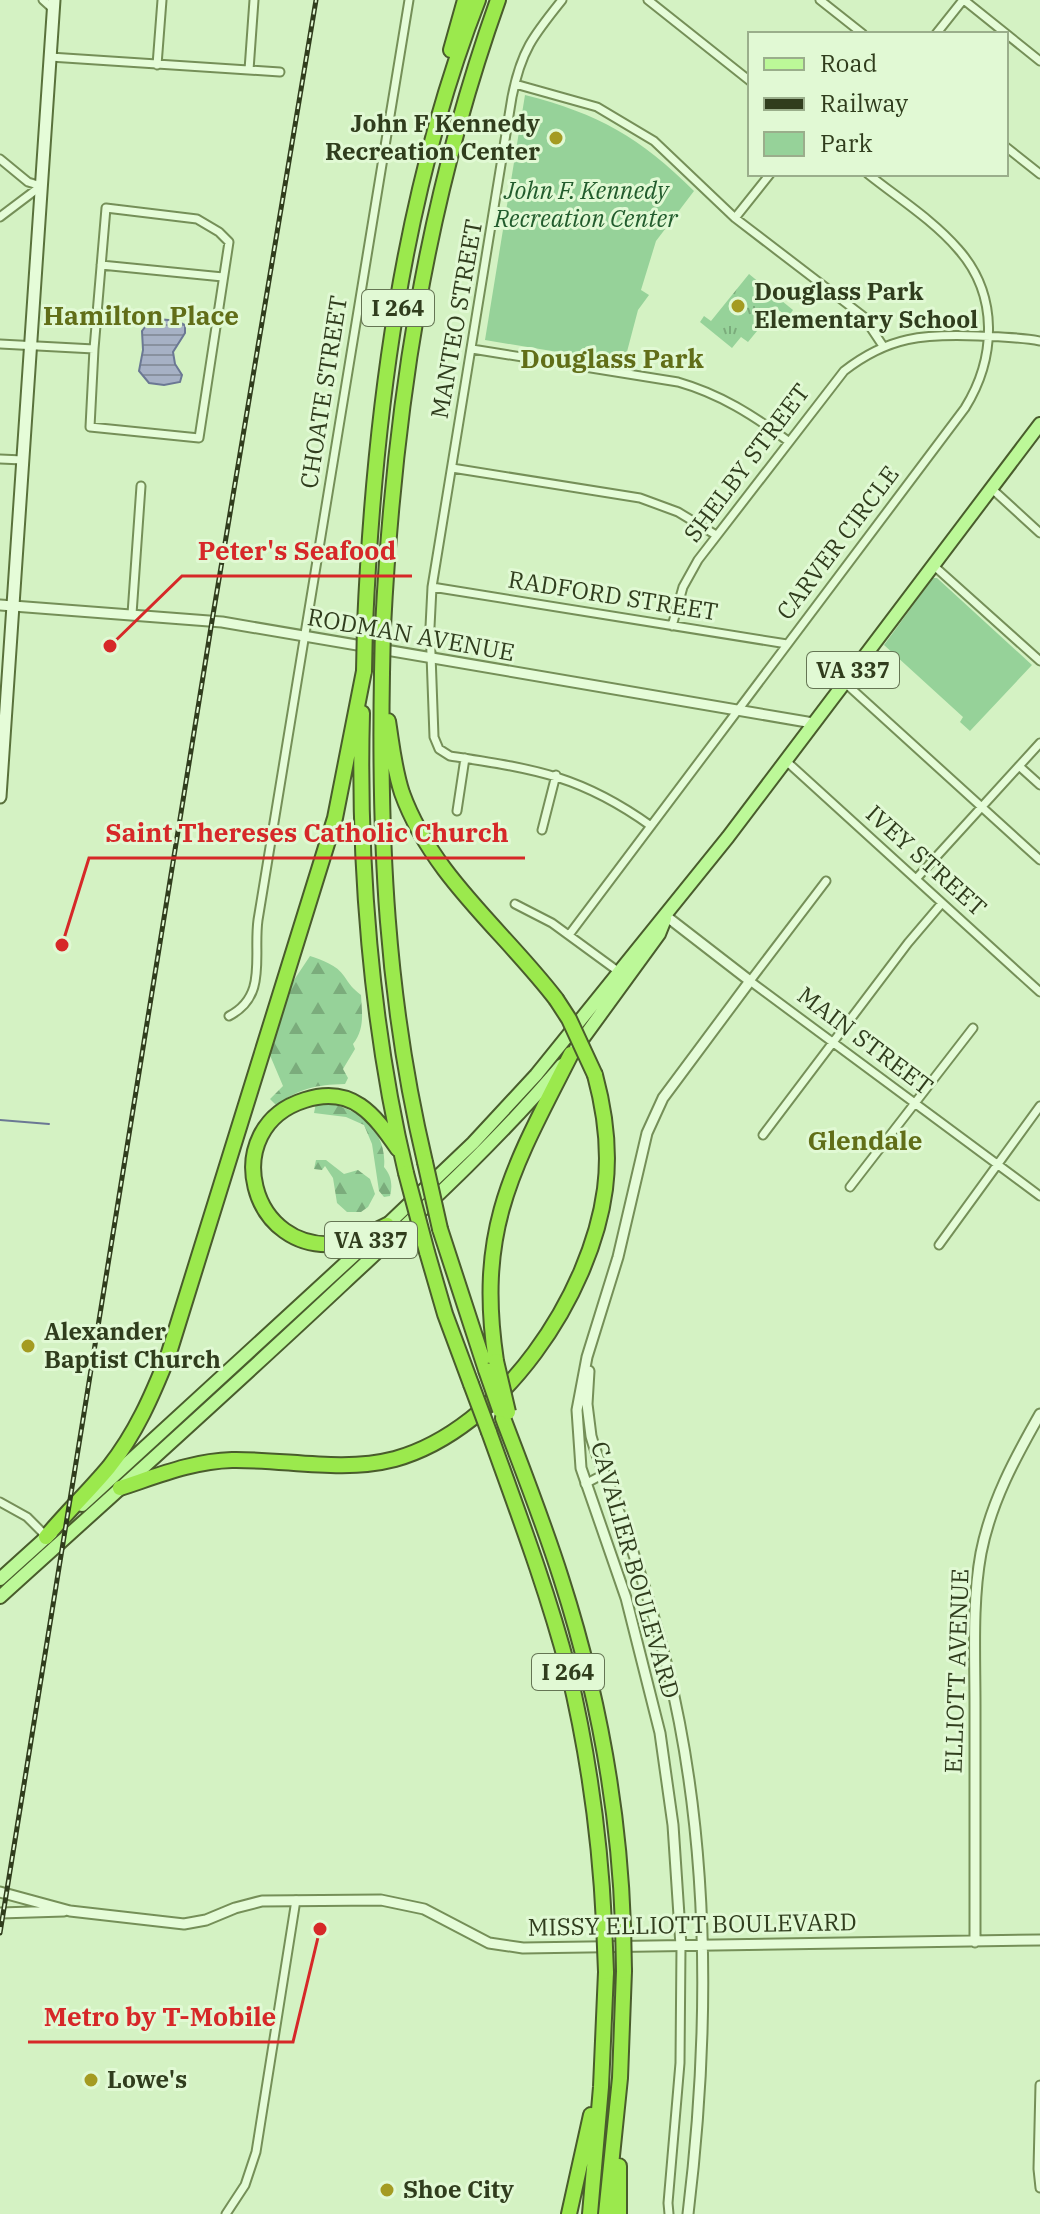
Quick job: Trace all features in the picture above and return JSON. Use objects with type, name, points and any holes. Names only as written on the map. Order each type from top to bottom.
[{"type":"highway","points":[[423,178],[433,118],[465,0]]},
{"type":"highway","name":"I 264","points":[[478,0],[441,110],[423,178],[388,371],[373,498],[365,625],[363,819],[368,923],[379,1015],[406,1173],[445,1314],[546,1596],[568,1669],[592,1795],[606,1972],[590,2214]]},
{"type":"highway","name":"I 264","points":[[498,0],[483,40],[436,205],[418,300],[396,460],[383,627],[380,813],[397,1015],[440,1229],[491,1365],[561,1578],[595,1705],[613,1805],[624,1971],[620,2078],[606,2214]]},
{"type":"highway","points":[[483,40],[507,0]]},
{"type":"highway","points":[[46,1537],[93,1486],[128,1441],[168,1356],[331,833],[364,671]]},
{"type":"highway","points":[[120,1488],[174,1470],[212,1462],[335,1466],[393,1459],[450,1435],[484,1410],[512,1379],[556,1320],[579,1278],[596,1234],[607,1166],[603,1111],[595,1075],[569,1019],[556,999],[450,878],[422,836],[406,803],[395,769],[382,673]]},
{"type":"highway","points":[[491,1365],[489,1280],[501,1205],[531,1131],[571,1054]]},
{"type":"highway","points":[[387,1225],[339,1244],[313,1243],[288,1234],[262,1208],[254,1183],[254,1160],[264,1129],[279,1113],[298,1102],[324,1096],[346,1099],[369,1111],[402,1154]]},
{"type":"highway","points":[[569,2214],[590,2120],[605,2023]]},
{"type":"highway","points":[[619,2214],[620,2078]]},
{"type":"main road","points":[[0,797],[54,4]]},
{"type":"main road","name":"VA 337","points":[[46,1537],[237,1365],[505,1110],[651,930],[666,916],[1039,427]]},
{"type":"main road","name":"VA 337","points":[[120,1488],[277,1347],[466,1168],[525,1107],[571,1054],[659,934],[666,916]]},
{"type":"main road","points":[[0,1597],[120,1488]]},
{"type":"main road","points":[[0,1579],[46,1537]]},
{"type":"street","points":[[43,0],[54,4]]},
{"type":"street","points":[[157,65],[162,0]]},
{"type":"street","points":[[249,70],[254,0]]},
{"type":"street","name":"CHOATE STREET","points":[[229,1016],[249,1000],[256,984],[258,920],[409,0]]},
{"type":"street","name":"MANTEO STREET","points":[[465,758],[444,753],[436,743],[431,658],[432,587],[518,69],[530,41],[562,0]]},
{"type":"street","points":[[648,0],[748,79]]},
{"type":"street","points":[[820,0],[860,32]]},
{"type":"street","points":[[938,32],[963,0],[1003,32]]},
{"type":"street","points":[[1008,36],[1040,61]]},
{"type":"street","points":[[50,57],[280,72]]},
{"type":"street","points":[[515,84],[597,107],[635,127],[676,159],[735,218],[863,316],[883,346]]},
{"type":"street","points":[[1008,149],[1040,174]]},
{"type":"street","points":[[0,159],[28,182],[41,186]]},
{"type":"street","points":[[735,218],[768,176]]},
{"type":"street","name":"CARVER CIRCLE","points":[[569,935],[965,408],[980,380],[989,337],[983,290],[964,256],[945,235],[871,176]]},
{"type":"street","points":[[0,217],[41,186]]},
{"type":"street","points":[[106,208],[197,219],[229,242],[223,277],[199,438],[90,427],[106,208]]},
{"type":"street","points":[[101,265],[223,277]]},
{"type":"street","name":"SHELBY STREET","points":[[672,626],[683,587],[698,560],[844,371],[883,346],[927,335],[1040,341]]},
{"type":"street","points":[[0,344],[94,349]]},
{"type":"street","points":[[472,349],[678,382],[735,404],[788,441]]},
{"type":"street","points":[[0,459],[23,460]]},
{"type":"street","points":[[452,468],[640,498],[678,512],[716,535]]},
{"type":"street","points":[[132,614],[141,486]]},
{"type":"street","points":[[991,488],[1040,533]]},
{"type":"street","points":[[933,565],[1040,661]]},
{"type":"street","name":"RADFORD STREET","points":[[432,587],[787,644]]},
{"type":"street","name":"RODMAN AVENUE","points":[[0,605],[222,622],[813,723]]},
{"type":"street","points":[[844,682],[1040,860]]},
{"type":"street","points":[[916,879],[1040,743]]},
{"type":"street","points":[[457,811],[465,758],[556,775],[610,798],[651,826]]},
{"type":"street","name":"IVEY STREET","points":[[785,760],[1039,989]]},
{"type":"street","points":[[1019,766],[1040,785]]},
{"type":"street","points":[[542,830],[556,775]]},
{"type":"street","name":"CAVALIER BOULEVARD","points":[[669,2214],[680,2063],[681,1946],[673,1825],[651,1692],[622,1586],[585,1484],[577,1448],[577,1410],[587,1357],[618,1257],[641,1151],[654,1115],[674,1083],[826,881]]},
{"type":"street","points":[[763,1135],[942,903]]},
{"type":"street","points":[[515,904],[569,935],[619,972]]},
{"type":"street","name":"MAIN STREET","points":[[666,916],[1040,1196]]},
{"type":"street","points":[[850,1187],[973,1028]]},
{"type":"street","points":[[939,1245],[1040,1106]]},
{"type":"street","name":"CAVALIER BOULEVARD","points":[[598,1320],[587,1404],[591,1436],[656,1624],[677,1714],[691,1799],[701,1946],[702,2064],[688,2214]]},
{"type":"street","name":"ELLIOTT AVENUE","points":[[975,1942],[973,1811],[978,1577],[993,1508],[1007,1474],[1040,1414]]},
{"type":"street","points":[[585,1484],[604,1474]]},
{"type":"street","points":[[0,1502],[27,1517],[46,1537]]},
{"type":"street","name":"MISSY ELLIOTT BOULEVARD","points":[[0,1892],[70,1911]]},
{"type":"street","name":"MISSY ELLIOTT BOULEVARD","points":[[0,1913],[70,1911],[184,1924],[206,1920],[248,1904],[366,1899],[408,1904],[435,1914],[475,1937],[504,1946],[541,1949],[1040,1940]]},
{"type":"street","points":[[226,2214],[245,2185],[256,2152],[296,1900]]},
{"type":"street","points":[[1040,2085],[1040,2188]]},
{"type":"green space","name":"John F. Kennedy Recreation Center","points":[[525,95],[575,110],[617,130],[655,156],[694,191],[656,241],[641,290],[649,295],[638,310],[624,363],[485,340]]},
{"type":"green space","points":[[749,274],[793,310],[788,317],[776,308],[748,342],[741,337],[732,348],[700,322],[704,316],[711,321]]},
{"type":"green space","points":[[933,578],[937,578],[1032,665],[970,731],[960,722],[963,717],[884,645]]},
{"type":"green space","points":[[310,956],[341,972],[361,995],[361,1027],[353,1044],[355,1049],[343,1069],[348,1078],[345,1084],[309,1088],[276,1105],[270,1099],[283,1086],[269,1053],[290,986]]},
{"type":"green space","points":[[316,1103],[342,1107],[374,1129],[384,1153],[384,1167],[391,1180],[390,1196],[384,1197],[379,1191],[372,1144],[364,1125],[346,1117],[314,1113]]},
{"type":"green space","points":[[316,1160],[326,1160],[344,1174],[358,1170],[370,1179],[375,1194],[368,1207],[361,1212],[347,1212],[337,1203],[333,1178],[325,1166],[322,1170],[314,1169]]},
{"type":"water","points":[[159,319],[185,325],[185,333],[173,352],[175,364],[182,375],[180,382],[164,385],[149,383],[139,371],[143,350],[142,331],[149,322]]},
{"type":"waterway","points":[[0,1120],[49,1124]]},
{"type":"railway","points":[[0,1933],[212,621],[316,0]]},
{"type":"place","name":"John F Kennedy Recreation Center","points":[[556,138]]},
{"type":"place","name":"Douglass Park Elementary School","points":[[738,306]]},
{"type":"place","name":"Peter's Seafood","points":[[110,646]]},
{"type":"place","name":"Saint Thereses Catholic Church","points":[[62,945]]},
{"type":"place","name":"Alexander Baptist Church","points":[[28,1346]]},
{"type":"place","name":"Metro by T-Mobile","points":[[320,1929]]},
{"type":"place","name":"Lowe's","points":[[91,2080]]},
{"type":"place","name":"Shoe City","points":[[387,2190]]},
{"type":"district","name":"Hamilton Place","points":[[141,316]]},
{"type":"district","name":"Douglass Park","points":[[612,359]]},
{"type":"district","name":"Glendale","points":[[865,1141]]}]
